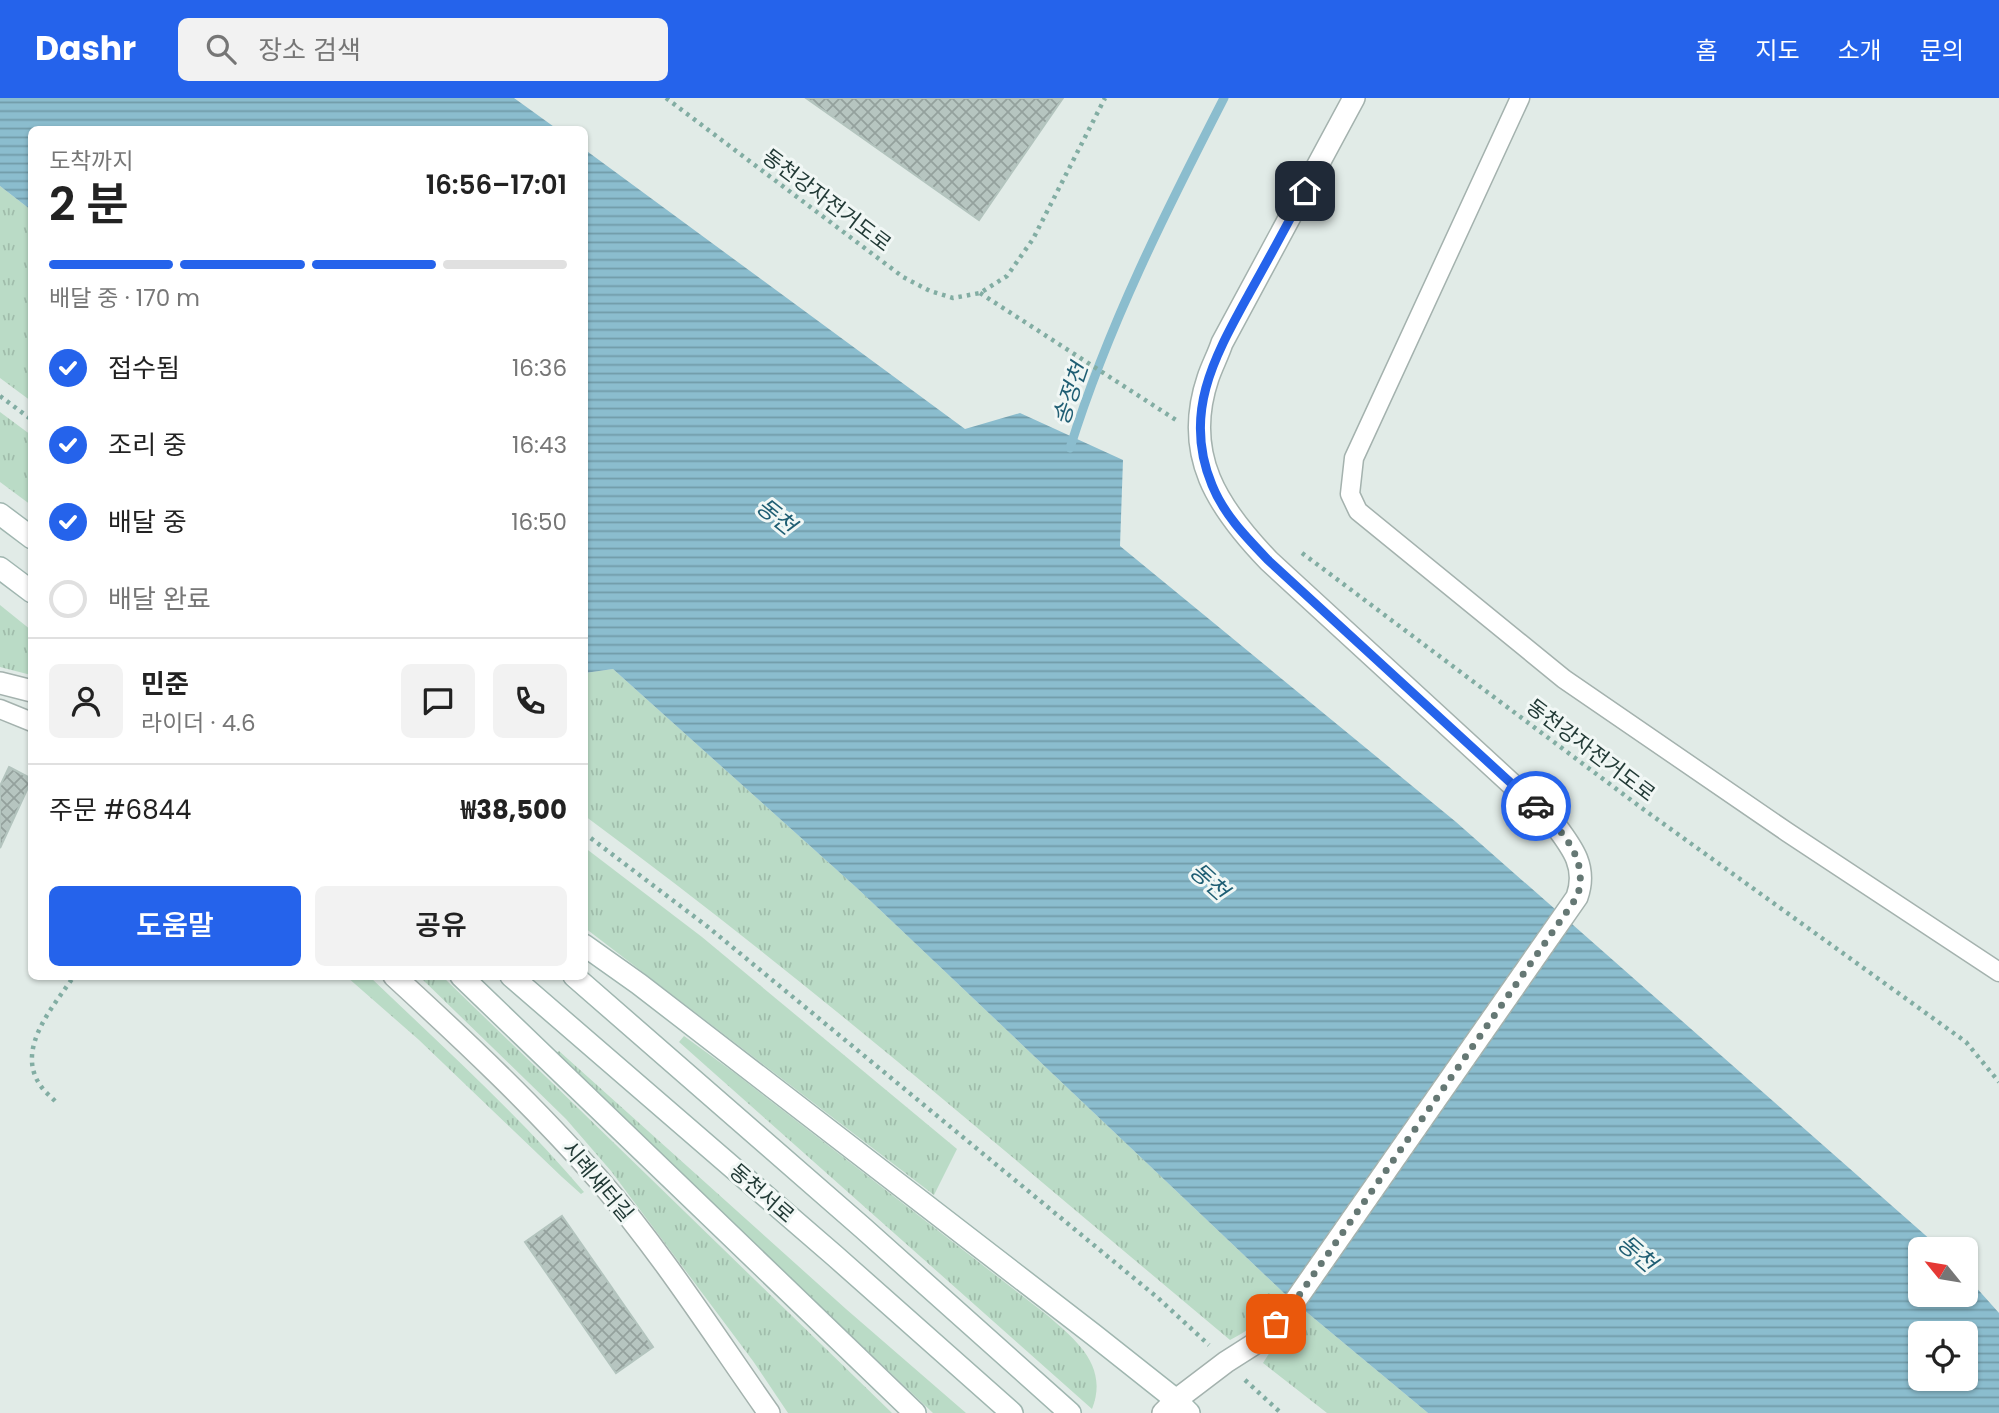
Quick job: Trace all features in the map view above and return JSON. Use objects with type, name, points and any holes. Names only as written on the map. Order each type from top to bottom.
[{"type":"main road","points":[[588,948],[639,984],[1176,1409],[1226,1362],[1258,1341],[1276,1324],[1293,1304],[1577,897],[1581,885],[1578,861],[1570,844],[1553,822],[1269,561],[1242,533],[1213,486],[1193,430],[1222,343],[1354,98]]},
{"type":"main road","points":[[0,514],[28,535]]},
{"type":"main road","points":[[0,568],[28,589]]},
{"type":"main road","points":[[0,683],[28,690]]},
{"type":"main road","name":"시례새터길","points":[[398,980],[556,1132],[600,1182],[648,1241],[769,1413]]},
{"type":"main road","points":[[465,980],[915,1413]]},
{"type":"main road","name":"동천서로","points":[[515,980],[1012,1413]]},
{"type":"main road","name":"동천서로","points":[[579,980],[1070,1413]]},
{"type":"lane","points":[[1520,98],[1354,458],[1350,494],[1358,511],[1564,679],[1999,972]]},
{"type":"lane","points":[[0,709],[28,720]]},
{"type":"path","name":"동천강자전거도로","points":[[666,98],[903,277],[930,291],[953,298],[980,293]]},
{"type":"path","points":[[1105,98],[1033,239],[1007,276],[980,293],[1193,430]]},
{"type":"path","points":[[0,397],[28,416]]},
{"type":"path","name":"동천강자전거도로","points":[[1294,547],[1643,809],[1966,1042],[1999,1082]]},
{"type":"path","points":[[588,836],[708,928],[1116,1263],[1158,1298],[1281,1413]]},
{"type":"path","points":[[55,1101],[40,1084],[31,1054],[48,1014],[71,980]]},
{"type":"green space","points":[[0,186],[28,208],[28,399],[0,378]]},
{"type":"green space","points":[[0,412],[28,433],[28,503],[0,482]]},
{"type":"green space","points":[[0,605],[28,628],[28,674],[0,667]]},
{"type":"green space","points":[[613,669],[858,889],[1286,1295],[1428,1413],[1327,1413],[1263,1363],[1299,1310],[1285,1298],[1252,1326],[1230,1340],[831,1007],[588,818],[588,673]]},
{"type":"green space","points":[[588,850],[702,937],[957,1149],[934,1195],[588,930]]},
{"type":"green space","points":[[350,980],[373,980],[507,1109],[584,1192],[581,1194],[562,1177],[419,1040]]},
{"type":"green space","points":[[423,980],[446,980],[892,1413],[788,1413],[753,1361],[611,1171],[566,1119]]},
{"type":"green space","points":[[684,1036],[1069,1334],[1087,1355],[1093,1367],[1096,1394],[1092,1409],[679,1042]]},
{"type":"green space","points":[[559,1051],[966,1413],[933,1413],[556,1056]]},
{"type":"water","points":[[0,98],[514,98],[553,126],[28,126],[28,208],[0,186]]},
{"type":"water","name":"동천","points":[[588,152],[965,429],[1020,413],[1123,460],[1120,546],[1456,822],[1927,1237],[1908,1237],[1908,1307],[1978,1307],[1978,1290],[1999,1313],[1999,1413],[1428,1413],[1286,1295],[858,889],[613,669],[588,673]]},
{"type":"building","points":[[806,98],[1063,98],[979,220]]},
{"type":"building","points":[[9,767],[28,777],[28,788],[0,848],[0,786]]},
{"type":"building","points":[[562,1216],[653,1347],[616,1373],[525,1242]]},
{"type":"waterway","name":"송정천","points":[[1070,448],[1120,313],[1224,98]]},
{"type":"way so far","points":[[1276,1324],[1293,1304],[1577,897],[1581,885],[1578,861],[1570,844],[1536,806]]},
{"type":"route","points":[[1305,191],[1222,343],[1208,379],[1201,409],[1203,461],[1224,507],[1242,533],[1269,561],[1536,806]]}]
